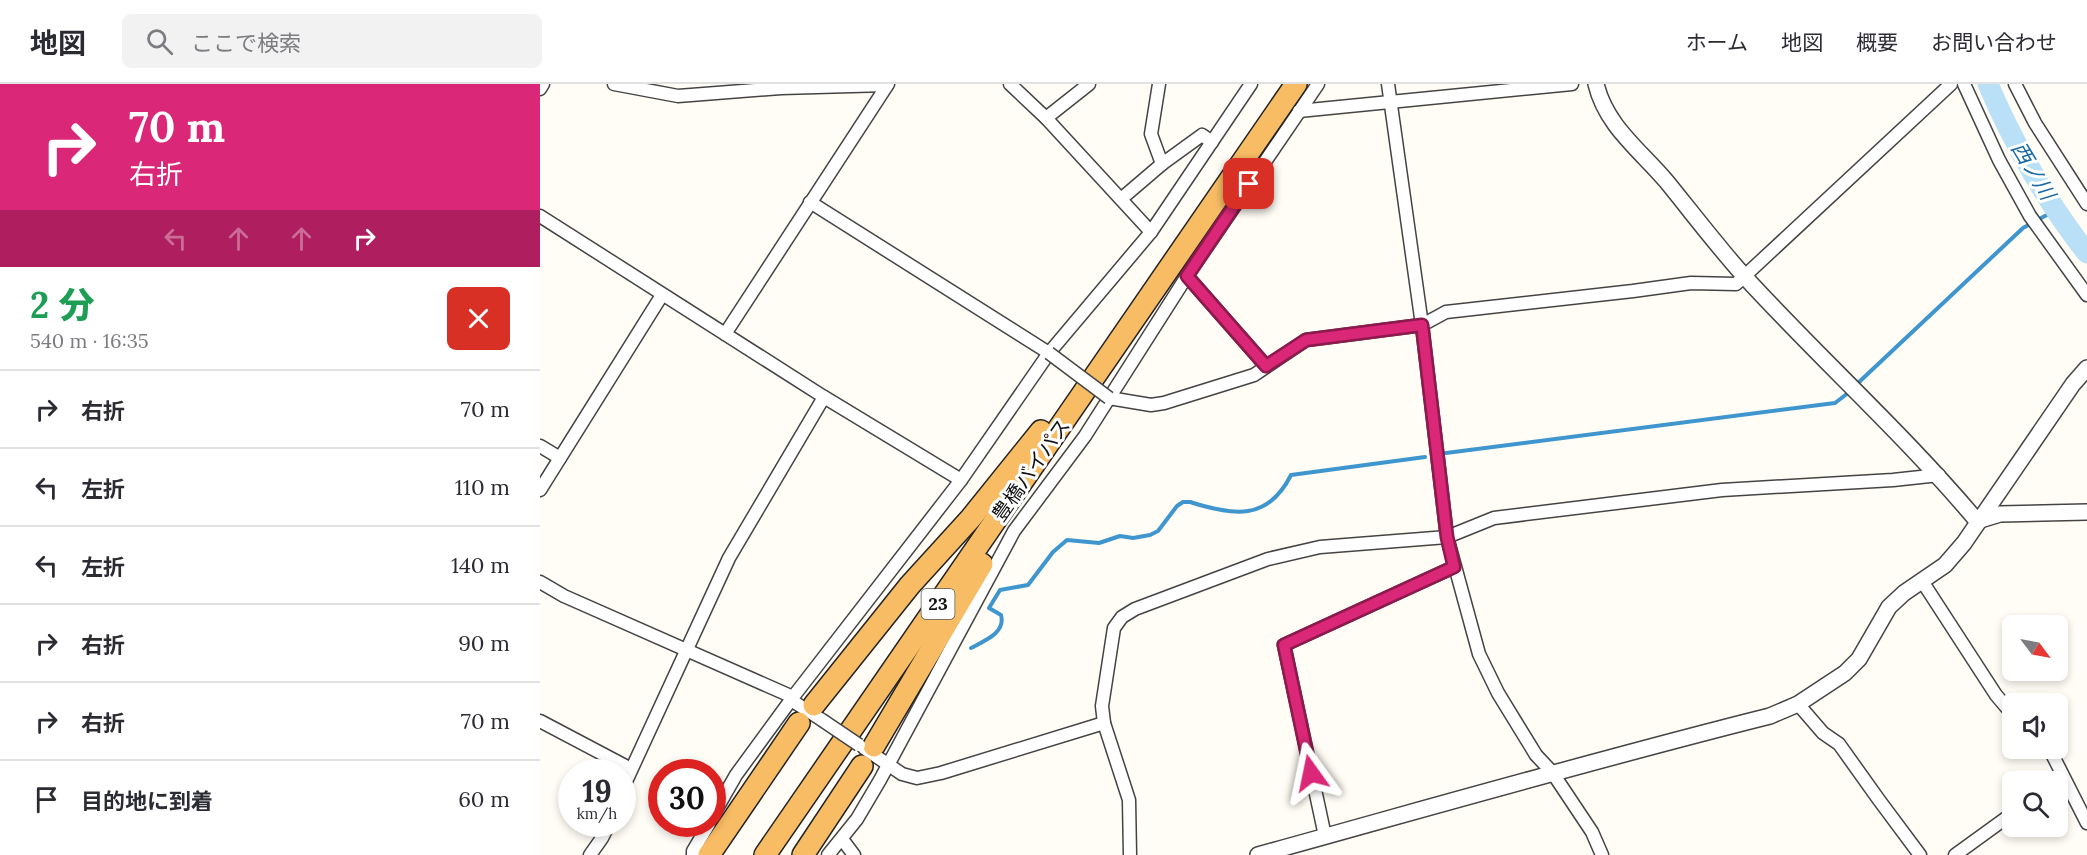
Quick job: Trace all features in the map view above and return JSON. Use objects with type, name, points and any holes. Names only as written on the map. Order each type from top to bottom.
[{"type":"highway","name":"豊橋バイパス","points":[[765,855],[1296,84]]},
{"type":"highway","name":"23","points":[[818,712],[910,585],[978,510],[1069,395],[1111,353]]},
{"type":"highway","name":"23","points":[[866,745],[1060,428]]},
{"type":"highway","points":[[709,855],[800,723]]},
{"type":"highway","points":[[803,855],[862,766]]},
{"type":"street","points":[[540,88],[543,84]]},
{"type":"street","points":[[614,84],[678,90],[887,85]]},
{"type":"street","points":[[1010,84],[1046,118],[1151,232]]},
{"type":"street","points":[[1046,118],[1089,84]]},
{"type":"street","points":[[1159,84],[1151,134],[1162,164]]},
{"type":"street","points":[[726,792],[736,775],[792,698],[961,480],[1049,353],[1151,232],[1251,84]]},
{"type":"street","points":[[828,855],[857,819],[889,764],[956,634],[1014,531],[1085,436],[1187,276],[1318,84]]},
{"type":"street","points":[[1388,84],[1422,325],[1447,537],[1454,567],[1479,654],[1498,693],[1536,755],[1552,772],[1593,832],[1602,855]]},
{"type":"street","points":[[1299,111],[1572,84]]},
{"type":"street","points":[[1596,84],[1607,115],[1664,179],[1745,277],[1939,475],[1977,521]]},
{"type":"street","points":[[810,201],[1049,353],[1109,398],[1151,405],[1254,375],[1306,340],[1422,325],[1446,312],[1691,283],[1736,284],[1951,84]]},
{"type":"street","points":[[1964,84],[1999,160],[2030,216],[2087,295]]},
{"type":"street","points":[[2015,84],[2035,123],[2087,204]]},
{"type":"street","points":[[725,334],[887,85]]},
{"type":"street","points":[[1121,199],[1162,164],[1202,135],[1212,142]]},
{"type":"street","points":[[540,216],[824,397],[961,480]]},
{"type":"street","points":[[1187,276],[1266,366]]},
{"type":"street","points":[[540,490],[662,295]]},
{"type":"street","points":[[1258,855],[1502,788],[1552,772],[1770,716],[1798,704],[1845,673],[1859,659],[1889,607],[1945,565],[1964,543],[2073,384],[2087,368]]},
{"type":"street","points":[[636,759],[729,558],[824,397]]},
{"type":"street","points":[[540,446],[560,458]]},
{"type":"street","points":[[1130,855],[1129,800],[1104,723],[1102,706],[1114,628],[1122,617],[1135,609],[1268,559],[1320,547],[1447,537],[1494,518],[1722,490],[1893,480],[1939,475]]},
{"type":"street","points":[[1977,521],[2000,514],[2087,512]]},
{"type":"street","points":[[1325,837],[1284,645],[1454,567]]},
{"type":"street","points":[[1922,581],[2002,702]]},
{"type":"street","points":[[540,582],[564,597],[792,698],[818,712],[866,745],[902,774],[917,778],[941,773],[1104,723]]},
{"type":"street","points":[[1798,704],[1823,733],[1839,744],[1920,855]]},
{"type":"street","points":[[540,721],[612,759]]},
{"type":"street","points":[[2068,791],[2087,822]]},
{"type":"street","points":[[1955,855],[2002,821]]},
{"type":"street","points":[[590,855],[602,837]]},
{"type":"street","points":[[693,855],[701,837]]},
{"type":"street","points":[[842,838],[854,855]]},
{"type":"waterway","name":"西ノ川","points":[[1988,84],[2032,172],[2058,214],[2087,253]]},
{"type":"waterway","points":[[1858,383],[2023,228],[2056,210]]},
{"type":"waterway","points":[[1446,453],[1835,403],[1848,393]]},
{"type":"waterway","points":[[971,648],[993,636],[1000,627],[1001,615],[989,608],[1000,590],[1028,585],[1053,552],[1067,540],[1099,543],[1120,536],[1133,538],[1150,535],[1158,531],[1177,506],[1183,502],[1235,512],[1248,511],[1272,501],[1291,475],[1425,457]]},
{"type":"route","points":[[1249,184],[1187,276],[1266,366],[1306,340],[1422,325],[1447,537],[1454,567],[1284,645],[1311,773]]}]
